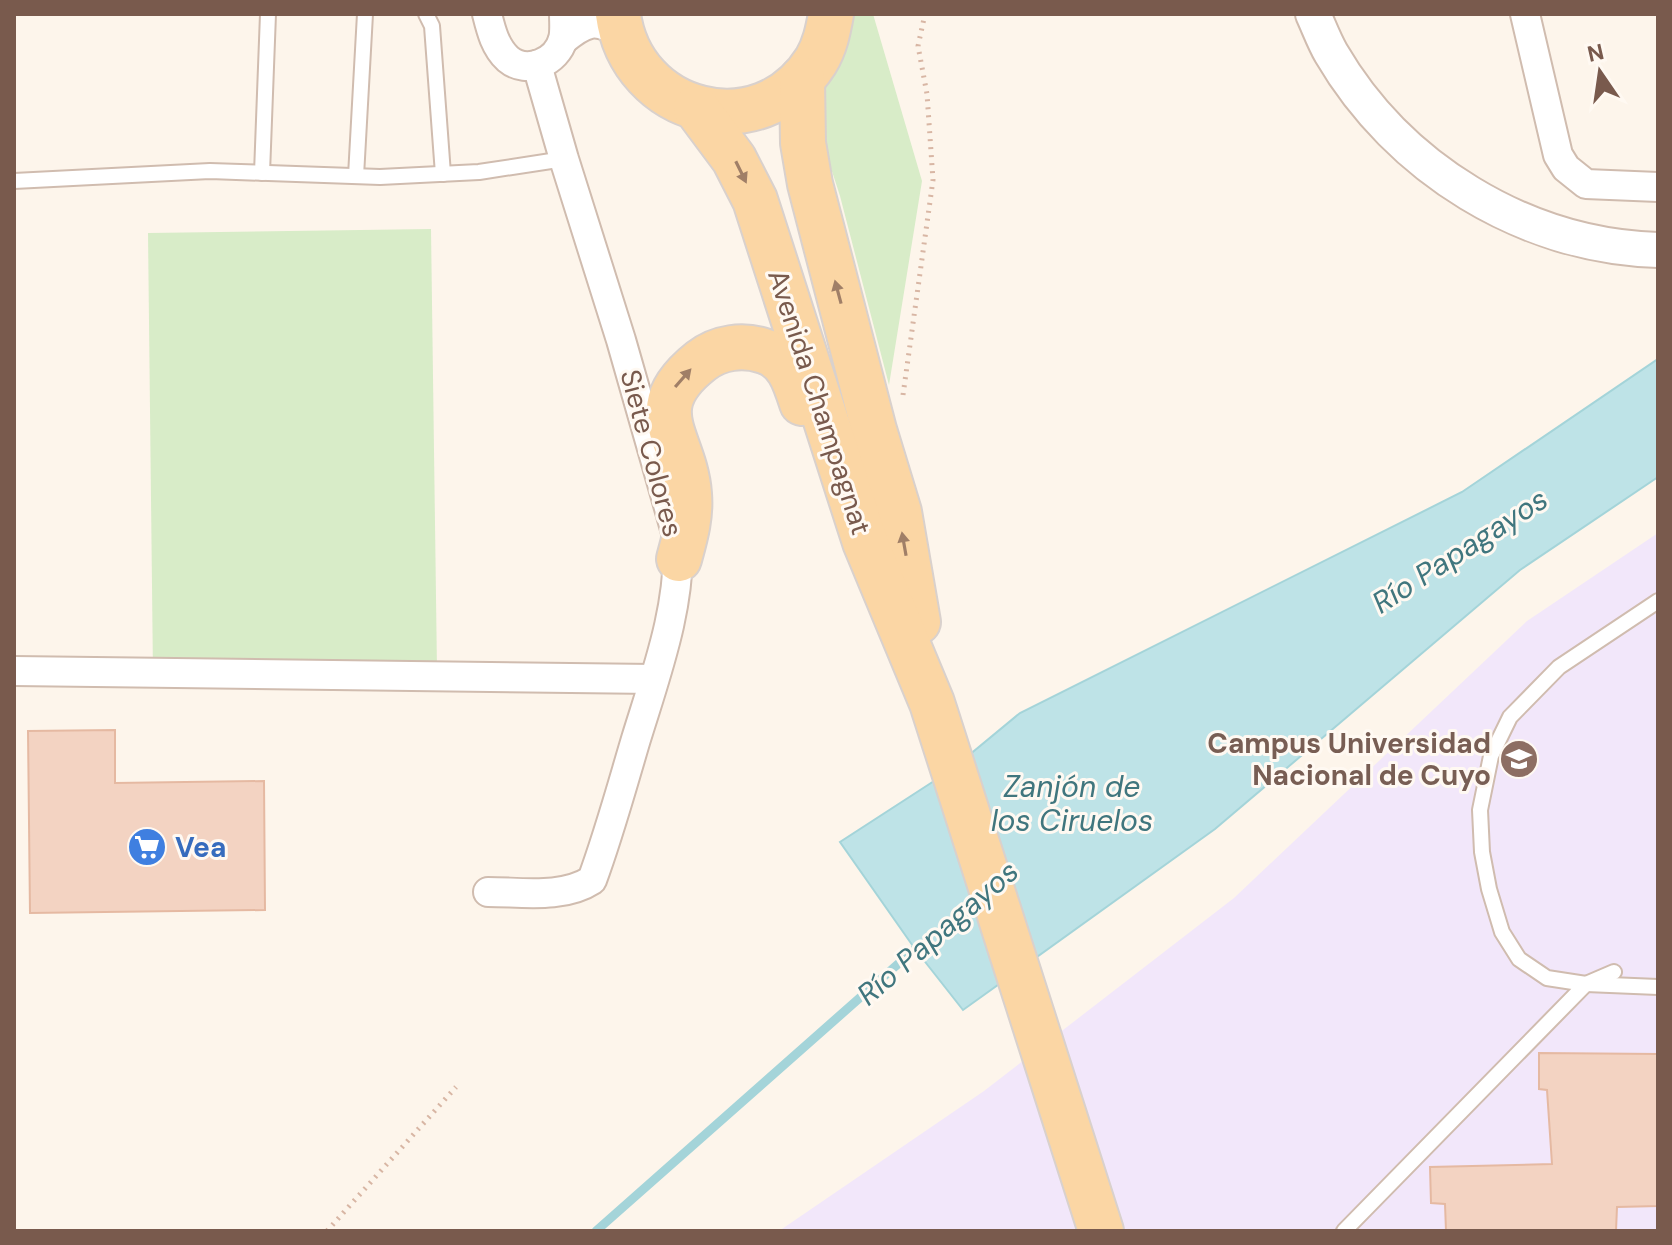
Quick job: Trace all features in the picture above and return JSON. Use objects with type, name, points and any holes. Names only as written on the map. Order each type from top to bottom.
[{"type":"main road","points":[[619,24],[632,59],[648,81],[670,97],[696,108],[724,112],[753,108],[779,97],[802,79],[838,22]]},
{"type":"main road","name":"Avenida Champagnat","points":[[802,79],[803,143],[810,184],[874,430],[899,512],[932,703]]},
{"type":"main road","name":"Avenida Champagnat","points":[[696,108],[734,159],[755,200],[865,542],[932,703],[1101,1231]]},
{"type":"main road","points":[[679,559],[690,518],[689,489],[671,428],[669,407],[674,388],[691,369],[708,356],[730,348],[752,347],[771,353],[788,366],[836,502],[865,542]]},
{"type":"street","points":[[487,14],[494,40],[508,59],[523,66],[544,63],[563,27],[592,23],[619,24]]},
{"type":"street","points":[[1313,14],[1331,53],[1372,110],[1421,160],[1468,195],[1516,219],[1586,241],[1658,250]]},
{"type":"street","points":[[1525,14],[1558,155],[1566,168],[1586,184],[1658,187]]},
{"type":"street","name":"Siete Colores","points":[[488,892],[565,892],[592,880],[654,679],[676,588],[679,559],[677,536],[625,355],[537,65]]},
{"type":"street","points":[[14,671],[654,679]]},
{"type":"lane","points":[[262,173],[268,14]]},
{"type":"lane","points":[[356,176],[365,14]]},
{"type":"lane","points":[[426,14],[432,26],[443,174]]},
{"type":"lane","points":[[14,181],[210,171],[356,176],[443,174],[479,172],[564,159]]},
{"type":"lane","points":[[1658,601],[1559,667],[1510,717],[1491,756],[1480,810],[1482,852],[1489,889],[1502,932],[1519,959],[1547,978],[1586,984],[1658,987]]},
{"type":"lane","points":[[1344,1231],[1586,984],[1614,972]]},
{"type":"path","points":[[903,407],[933,180],[927,94],[918,46],[925,14]]},
{"type":"path","points":[[327,1231],[456,1087]]},
{"type":"shaded area","name":"Campus Universidad Nacional de Cuyo","points":[[1658,533],[1658,1231],[779,1231],[984,1091],[1234,898],[1527,621]]},
{"type":"green space","points":[[842,14],[873,14],[922,181],[889,385],[840,196],[819,131],[821,83]]},
{"type":"green space","points":[[431,229],[437,670],[153,674],[148,233]]},
{"type":"water","name":"Zanjón de los Ciruelos","points":[[1658,359],[1658,477],[1520,570],[1215,829],[963,1010],[915,949],[840,842],[951,770],[1020,713],[1462,492]]},
{"type":"building","name":"Vea","points":[[115,730],[115,783],[264,781],[265,910],[30,913],[28,731]]},
{"type":"building","points":[[1539,1053],[1658,1054],[1658,1206],[1617,1207],[1616,1231],[1446,1231],[1445,1204],[1431,1203],[1430,1167],[1552,1164],[1547,1090],[1539,1089]]},
{"type":"waterway","name":"Río Papagayos","points":[[596,1231],[915,949]]},
{"type":"place","name":"Campus Universidad Nacional de Cuyo","points":[[1519,759]]},
{"type":"place","name":"Vea","points":[[147,847]]}]
